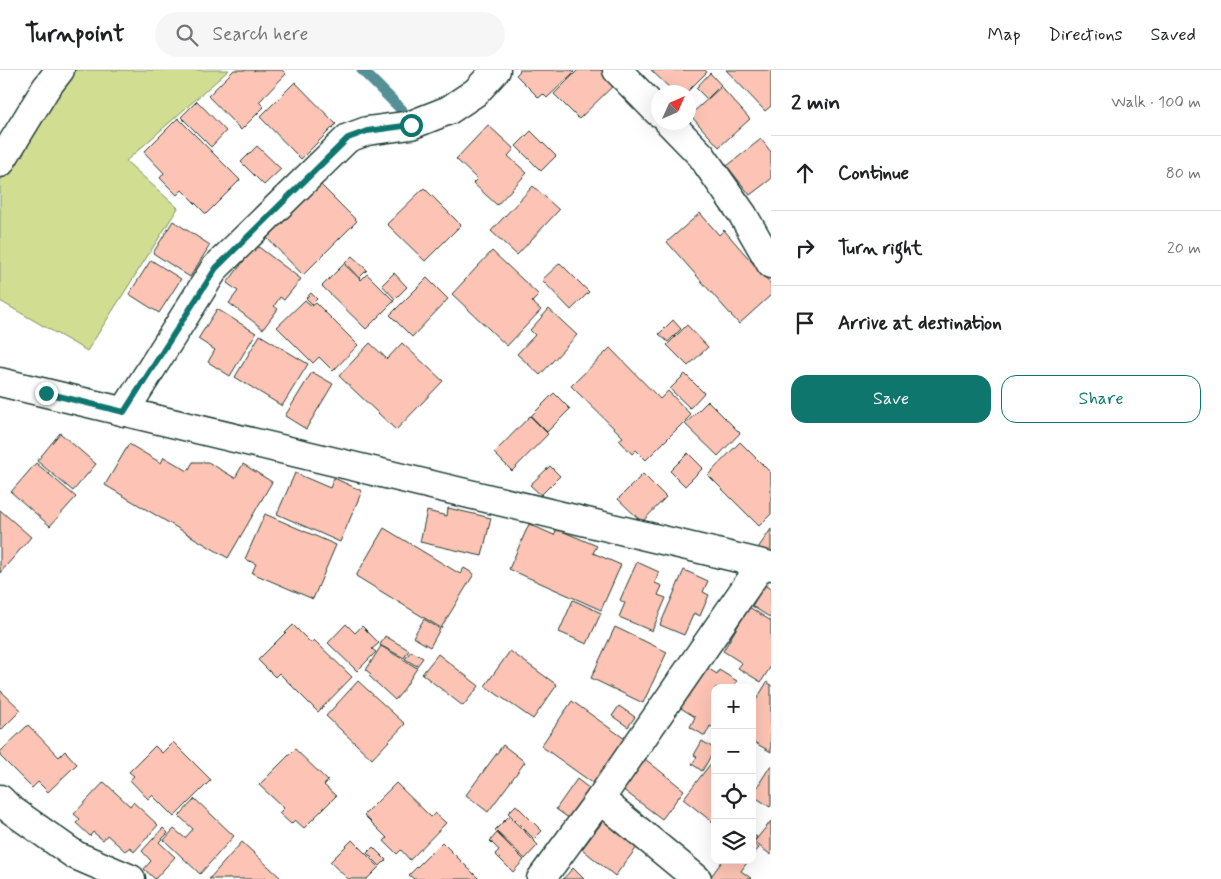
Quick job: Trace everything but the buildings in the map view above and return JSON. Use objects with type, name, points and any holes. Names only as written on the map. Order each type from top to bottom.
[{"type":"street","points":[[0,163],[46,88],[60,70]]},
{"type":"street","points":[[124,412],[216,268],[348,138],[367,131],[411,125],[449,110],[476,92],[496,70]]},
{"type":"street","points":[[617,70],[651,105]]},
{"type":"street","points":[[677,130],[701,155],[743,214],[771,264]]},
{"type":"street","points":[[0,382],[767,565],[541,879]]},
{"type":"street","points":[[0,799],[10,809],[75,855],[131,879]]},
{"type":"street","points":[[600,799],[697,879]]},
{"type":"green space","points":[[71,70],[229,70],[126,161],[178,208],[87,351],[0,301],[0,182],[53,92]]},
{"type":"waterway","points":[[362,70],[402,110]]},
{"type":"route","points":[[46,393],[124,412],[216,268],[348,138],[367,131],[411,125]]}]
